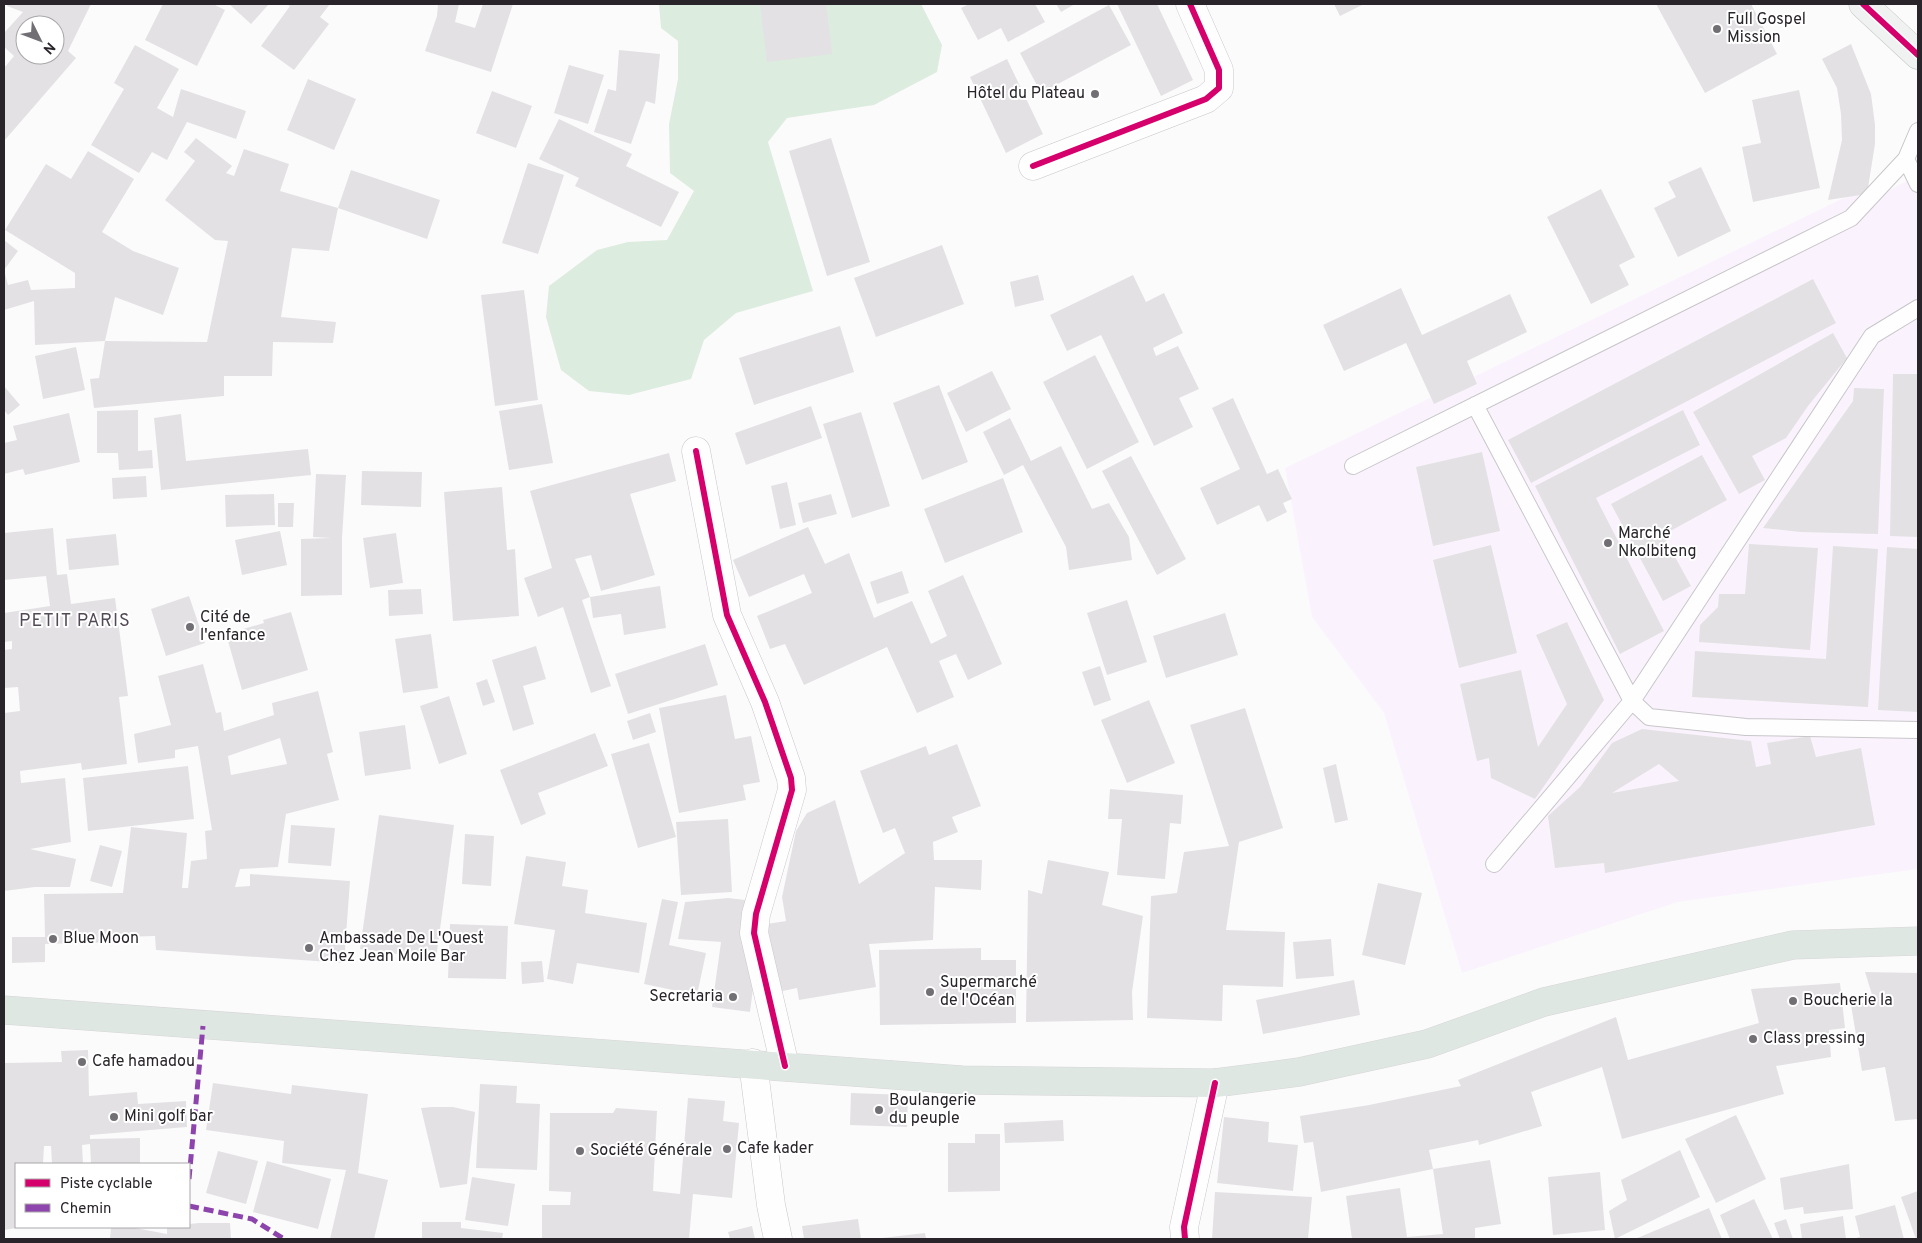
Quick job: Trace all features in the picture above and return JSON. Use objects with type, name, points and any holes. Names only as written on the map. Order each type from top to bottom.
[{"type":"main road","points":[[4,1010],[203,1026],[753,1063],[962,1080],[1215,1083],[1299,1072],[1426,1044],[1544,1002],[1792,945],[1918,941]]},
{"type":"street","points":[[1033,166],[1206,100],[1219,88],[1219,70],[1190,4]]},
{"type":"street","points":[[1863,4],[1914,43]]},
{"type":"street","points":[[696,451],[727,614],[765,702],[791,778],[792,790],[756,914],[754,933],[785,1066]]},
{"type":"street","points":[[753,1063],[771,1205],[778,1239]]},
{"type":"street","points":[[1185,1239],[1184,1228],[1215,1083]]},
{"type":"lane","points":[[1354,466],[1851,218],[1906,159],[1918,131]]},
{"type":"lane","points":[[1906,159],[1918,184]]},
{"type":"lane","points":[[1494,864],[1632,701],[1872,336],[1918,308]]},
{"type":"lane","points":[[1475,405],[1632,701],[1649,717],[1746,727],[1918,730]]},
{"type":"shaded area","name":"Marché Nkolbiteng","points":[[1918,175],[1918,869],[1678,902],[1462,973],[1384,713],[1312,617],[1285,468],[1860,190],[1886,192]]},
{"type":"green space","points":[[659,4],[921,4],[942,45],[937,72],[874,105],[787,118],[768,142],[813,291],[736,313],[704,340],[691,379],[629,395],[589,391],[561,370],[546,317],[549,286],[597,250],[628,242],[667,240],[694,191],[670,173],[669,124],[678,79],[678,41],[661,28]]},
{"type":"building","points":[[8,4],[91,4],[68,51],[76,58],[4,141],[4,68],[14,56],[4,47],[4,33],[15,21],[15,65],[65,65],[65,15],[20,15],[23,12],[7,6]]},
{"type":"building","points":[[163,4],[213,4],[225,10],[197,66],[145,40]]},
{"type":"building","points":[[229,4],[269,4],[251,24]]},
{"type":"building","points":[[286,4],[330,4],[320,17],[329,24],[294,70],[261,46],[290,6]]},
{"type":"building","points":[[438,4],[459,4],[455,22],[475,28],[483,4],[513,4],[491,72],[425,51],[437,16]]},
{"type":"building","points":[[760,4],[826,4],[832,54],[767,62]]},
{"type":"building","points":[[969,4],[1035,4],[1045,22],[1008,42],[1001,28],[978,40],[961,8]]},
{"type":"building","points":[[1056,4],[1075,4],[1061,12]]},
{"type":"building","points":[[1117,4],[1157,4],[1193,80],[1161,96]]},
{"type":"building","points":[[1334,4],[1364,4],[1340,16]]},
{"type":"building","name":"Full Gospel Mission","points":[[1656,4],[1751,4],[1777,54],[1705,93]]},
{"type":"building","points":[[1109,5],[1131,45],[1041,93],[1020,53]]},
{"type":"building","points":[[1851,44],[1871,94],[1875,125],[1875,144],[1867,194],[1828,200],[1842,140],[1841,114],[1837,88],[1822,59]]},
{"type":"building","points":[[135,45],[179,69],[157,108],[173,117],[181,89],[246,111],[236,139],[187,122],[167,160],[152,152],[139,173],[91,145],[124,89],[114,83]]},
{"type":"building","points":[[619,50],[660,54],[655,104],[646,101],[631,144],[594,132],[608,89],[616,91]]},
{"type":"building","points":[[1007,59],[1043,134],[1006,153],[970,77]]},
{"type":"building","points":[[569,65],[604,75],[588,124],[554,113]]},
{"type":"building","points":[[308,79],[356,99],[334,150],[287,130]]},
{"type":"building","points":[[1799,90],[1820,188],[1753,202],[1742,147],[1761,143],[1752,100]]},
{"type":"building","points":[[492,91],[532,106],[516,148],[476,133]]},
{"type":"building","points":[[559,119],[632,154],[626,166],[679,192],[661,227],[575,186],[579,178],[539,159]]},
{"type":"building","points":[[196,138],[232,166],[226,173],[234,176],[244,149],[289,164],[280,191],[338,208],[329,251],[292,248],[281,317],[336,322],[333,343],[273,342],[272,376],[224,376],[224,396],[94,408],[90,379],[99,378],[105,341],[207,342],[228,241],[215,240],[165,200],[195,161],[184,152]]},
{"type":"building","points":[[831,138],[870,262],[827,276],[789,151]]},
{"type":"building","points":[[88,151],[134,179],[102,232],[133,251],[179,268],[163,315],[115,297],[105,341],[35,345],[34,301],[4,310],[4,270],[8,285],[28,280],[31,290],[75,288],[75,273],[5,230],[46,164],[71,179]]},
{"type":"building","points":[[528,163],[564,175],[538,254],[502,243]]},
{"type":"building","points":[[1701,167],[1731,231],[1678,257],[1654,208],[1676,197],[1668,182]]},
{"type":"building","points":[[351,170],[440,200],[427,239],[338,208]]},
{"type":"building","points":[[1601,189],[1635,257],[1619,265],[1629,285],[1591,304],[1547,217]]},
{"type":"building","points":[[4,240],[18,251],[4,270]]},
{"type":"building","points":[[942,245],[964,304],[876,337],[854,278]]},
{"type":"building","points":[[1038,275],[1044,300],[1015,307],[1010,282]]},
{"type":"building","points":[[1133,275],[1146,302],[1164,293],[1183,333],[1153,348],[1156,356],[1178,346],[1199,389],[1179,398],[1193,427],[1154,446],[1101,335],[1067,351],[1050,315]]},
{"type":"building","points":[[1813,279],[1836,323],[1531,483],[1508,440]]},
{"type":"building","points":[[1401,288],[1422,335],[1510,294],[1527,332],[1467,361],[1477,384],[1434,404],[1406,343],[1344,371],[1323,325]]},
{"type":"building","points":[[524,290],[538,400],[495,406],[481,295]]},
{"type":"building","points":[[840,326],[854,372],[754,405],[739,358]]},
{"type":"building","points":[[1833,333],[1847,358],[1808,406],[1786,438],[1752,456],[1765,480],[1739,494],[1693,412]]},
{"type":"building","points":[[76,347],[85,390],[43,399],[35,356]]},
{"type":"building","points":[[1095,355],[1139,442],[1087,469],[1043,382]]},
{"type":"building","points":[[992,371],[1011,409],[966,432],[947,393]]},
{"type":"building","points":[[1893,374],[1918,374],[1918,537],[1890,536]]},
{"type":"building","points":[[939,385],[968,462],[922,480],[893,403]]},
{"type":"building","points":[[4,386],[20,405],[8,415],[4,410]]},
{"type":"building","points":[[1854,388],[1884,389],[1878,534],[1800,532],[1763,528],[1853,401]]},
{"type":"building","points":[[1233,398],[1267,474],[1278,469],[1292,499],[1283,503],[1287,512],[1267,522],[1259,505],[1217,525],[1200,488],[1240,469],[1212,408]]},
{"type":"building","points":[[542,404],[553,463],[509,470],[499,411]]},
{"type":"building","points":[[811,406],[822,438],[746,465],[735,433]]},
{"type":"building","points":[[138,410],[138,451],[152,450],[153,468],[119,470],[118,453],[97,453],[97,411]]},
{"type":"building","points":[[1683,410],[1700,445],[1596,498],[1664,631],[1620,654],[1535,486]]},
{"type":"building","points":[[861,412],[890,506],[852,518],[823,424]]},
{"type":"building","points":[[69,413],[80,462],[25,475],[23,469],[4,474],[4,443],[17,440],[13,426]]},
{"type":"building","points":[[181,414],[186,461],[308,449],[311,475],[161,490],[154,418]]},
{"type":"building","points":[[1010,418],[1031,461],[1061,446],[1092,509],[1109,503],[1129,537],[1132,560],[1069,570],[1066,547],[1023,465],[1004,475],[983,432]]},
{"type":"building","points":[[1482,452],[1500,531],[1433,546],[1416,467]]},
{"type":"building","points":[[669,453],[676,481],[630,494],[655,575],[601,591],[591,555],[575,559],[590,597],[582,600],[611,686],[591,693],[563,607],[538,617],[524,578],[552,568],[530,491]]},
{"type":"building","points":[[1702,455],[1727,500],[1663,535],[1691,586],[1663,601],[1611,504]]},
{"type":"building","points":[[1131,456],[1186,559],[1157,575],[1102,471]]},
{"type":"building","points":[[362,471],[422,472],[421,507],[361,505]]},
{"type":"building","points":[[316,474],[346,475],[342,538],[342,595],[301,596],[301,539],[331,538],[313,537]]},
{"type":"building","points":[[146,476],[147,497],[113,499],[112,478]]},
{"type":"building","points":[[1003,478],[1023,532],[945,563],[924,509]]},
{"type":"building","points":[[787,482],[796,525],[780,529],[771,486]]},
{"type":"building","points":[[502,487],[507,550],[515,549],[519,616],[453,621],[444,492]]},
{"type":"building","points":[[274,494],[275,525],[226,527],[225,495]]},
{"type":"building","points":[[831,494],[837,514],[803,523],[798,503]]},
{"type":"building","points":[[278,503],[294,503],[293,527],[278,527]]},
{"type":"building","points":[[808,527],[825,564],[849,553],[874,618],[912,601],[931,644],[947,636],[928,591],[963,575],[1002,664],[968,680],[956,654],[939,661],[954,697],[917,713],[887,647],[804,685],[785,644],[770,649],[757,616],[812,593],[804,574],[749,597],[733,560]]},
{"type":"building","points":[[53,528],[57,575],[67,574],[71,604],[115,598],[128,696],[119,697],[127,764],[82,770],[81,763],[20,771],[21,783],[65,778],[71,842],[30,849],[76,859],[70,887],[35,887],[4,891],[4,713],[20,711],[18,687],[4,688],[4,650],[12,649],[12,641],[4,642],[4,613],[50,606],[46,576],[4,580],[4,533]]},
{"type":"building","points":[[280,531],[287,565],[242,575],[235,540]]},
{"type":"building","points":[[396,533],[403,583],[370,588],[363,538]]},
{"type":"building","points":[[116,534],[119,565],[69,570],[66,539]]},
{"type":"building","points":[[1749,544],[1818,548],[1810,650],[1699,642],[1700,625],[1718,607],[1719,594],[1745,594]]},
{"type":"building","points":[[1491,545],[1517,653],[1459,668],[1433,560]]},
{"type":"building","points":[[1833,546],[1878,549],[1868,707],[1692,697],[1695,651],[1826,659]]},
{"type":"building","points":[[1887,547],[1918,549],[1918,712],[1878,710]]},
{"type":"building","points":[[902,571],[909,593],[877,604],[870,582]]},
{"type":"building","points":[[660,586],[666,628],[624,635],[621,614],[593,618],[590,597]]},
{"type":"building","points":[[421,589],[423,614],[389,616],[388,590]]},
{"type":"building","points":[[189,596],[205,643],[166,656],[151,609]]},
{"type":"building","points":[[1127,600],[1147,662],[1107,675],[1087,613]]},
{"type":"building","points":[[291,612],[308,670],[242,690],[226,634],[264,623],[263,620]]},
{"type":"building","points":[[1225,613],[1238,655],[1166,678],[1153,636]]},
{"type":"building","points":[[1567,622],[1604,700],[1535,799],[1491,778],[1489,758],[1477,761],[1460,684],[1521,670],[1538,747],[1567,704],[1536,635]]},
{"type":"building","points":[[431,634],[438,688],[403,693],[395,639]]},
{"type":"building","points":[[705,644],[718,685],[628,714],[615,674]]},
{"type":"building","points":[[536,646],[546,679],[523,686],[534,724],[513,731],[492,660]]},
{"type":"building","points":[[203,664],[216,713],[221,712],[224,731],[274,715],[272,703],[318,691],[333,752],[327,754],[339,800],[286,814],[278,867],[240,869],[235,887],[250,886],[250,874],[350,881],[344,963],[156,950],[155,936],[123,937],[123,942],[45,944],[45,962],[12,963],[12,937],[45,937],[44,894],[123,893],[131,827],[187,833],[182,888],[188,888],[191,861],[207,859],[205,831],[212,830],[198,746],[175,750],[175,758],[138,763],[134,734],[171,725],[158,676]],"holes":[[[280,738],[287,764],[231,775],[228,756]]]},
{"type":"building","points":[[1100,666],[1111,700],[1094,706],[1082,672]]},
{"type":"building","points":[[487,679],[495,702],[483,706],[476,683]]},
{"type":"building","points":[[726,695],[735,739],[751,736],[760,782],[743,785],[746,800],[679,813],[659,708]]},
{"type":"building","points":[[449,696],[467,754],[439,764],[420,706]]},
{"type":"building","points":[[1149,700],[1175,763],[1127,783],[1101,720]]},
{"type":"building","points":[[1245,708],[1283,828],[1239,842],[1226,930],[1285,932],[1283,987],[1223,985],[1222,1021],[1147,1018],[1151,896],[1177,893],[1184,852],[1229,846],[1190,725]]},
{"type":"building","points":[[650,713],[656,732],[633,740],[627,721]]},
{"type":"building","points":[[405,725],[411,769],[365,776],[359,732]]},
{"type":"building","points":[[1642,729],[1751,741],[1756,767],[1771,764],[1767,743],[1810,736],[1816,757],[1861,748],[1875,825],[1605,873],[1604,863],[1555,868],[1548,816],[1580,787],[1612,743]],"holes":[[[1659,764],[1679,781],[1612,793]]]},
{"type":"building","points":[[595,733],[608,766],[538,793],[546,814],[521,825],[500,770]]},
{"type":"building","points":[[649,743],[676,837],[638,848],[611,754]]},
{"type":"building","points":[[957,744],[981,806],[952,817],[958,832],[933,842],[934,860],[982,860],[981,890],[935,887],[933,940],[869,944],[876,987],[799,1000],[797,988],[778,992],[767,924],[786,921],[782,897],[796,831],[807,813],[835,800],[859,884],[905,853],[895,828],[883,833],[860,771],[926,746],[929,755]]},
{"type":"building","points":[[1336,764],[1348,820],[1335,823],[1323,768]]},
{"type":"building","points":[[188,766],[194,819],[88,831],[83,778]]},
{"type":"building","points":[[1110,789],[1183,795],[1181,824],[1170,823],[1165,879],[1117,875],[1122,819],[1108,819]]},
{"type":"building","points":[[379,815],[454,825],[436,959],[360,949]]},
{"type":"building","points":[[728,819],[732,892],[681,895],[676,822]]},
{"type":"building","points":[[291,825],[335,828],[331,866],[288,863]]},
{"type":"building","points":[[465,834],[494,836],[491,886],[462,884]]},
{"type":"building","points":[[100,845],[122,851],[112,887],[90,881]]},
{"type":"building","points":[[526,856],[566,862],[562,886],[588,890],[585,913],[647,923],[639,973],[577,963],[573,984],[547,979],[555,930],[514,924]]},
{"type":"building","points":[[1048,860],[1109,872],[1102,905],[1143,916],[1132,992],[1133,1020],[1026,1022],[1028,890],[1042,894]]},
{"type":"building","points":[[1378,883],[1422,893],[1405,965],[1362,955]]},
{"type":"building","points":[[728,898],[754,901],[757,957],[750,1012],[712,1007],[721,942],[678,939],[685,902]]},
{"type":"building","points":[[662,899],[678,902],[669,945],[706,953],[697,995],[644,984]]},
{"type":"building","points":[[450,924],[508,926],[506,979],[448,978]]},
{"type":"building","points":[[1331,939],[1334,976],[1296,979],[1293,942]]},
{"type":"building","name":"Supermarché de l'Océan","points":[[981,948],[981,960],[1016,960],[1016,1023],[880,1025],[879,950]]},
{"type":"building","points":[[542,961],[544,982],[522,984],[521,962]]},
{"type":"building","points":[[1865,972],[1918,973],[1918,1119],[1895,1121],[1885,1067],[1862,1071],[1851,1005],[1874,1001]]},
{"type":"building","points":[[1354,980],[1360,1015],[1263,1034],[1256,1000]]},
{"type":"building","points":[[1840,983],[1845,1028],[1829,1030],[1831,1057],[1776,1066],[1784,1094],[1622,1139],[1602,1067],[1531,1092],[1542,1126],[1479,1145],[1478,1140],[1429,1150],[1433,1169],[1321,1192],[1313,1142],[1304,1143],[1300,1116],[1369,1105],[1461,1086],[1458,1080],[1616,1017],[1628,1060],[1759,1023],[1751,989]]},
{"type":"building","points":[[88,1050],[89,1096],[137,1092],[138,1104],[186,1101],[187,1127],[90,1135],[90,1139],[140,1138],[140,1163],[91,1163],[90,1144],[82,1145],[83,1163],[52,1163],[51,1146],[44,1146],[43,1163],[15,1163],[16,1228],[4,1230],[4,1063],[62,1062],[61,1051]]},
{"type":"building","points":[[213,1083],[291,1094],[292,1085],[368,1094],[358,1173],[388,1180],[374,1239],[330,1239],[346,1170],[282,1163],[284,1141],[206,1130]]},
{"type":"building","points":[[480,1084],[517,1086],[516,1103],[540,1104],[537,1170],[476,1168]]},
{"type":"building","name":"Boulangerie du peuple","points":[[851,1093],[908,1095],[907,1127],[850,1125]]},
{"type":"building","points":[[688,1098],[725,1101],[723,1121],[739,1123],[732,1198],[693,1194],[689,1239],[542,1239],[542,1205],[570,1205],[571,1192],[549,1191],[550,1113],[613,1113],[616,1108],[657,1111],[653,1191],[680,1194]]},
{"type":"building","points":[[453,1107],[475,1112],[467,1184],[440,1188],[421,1108]]},
{"type":"building","points":[[1736,1115],[1766,1179],[1716,1203],[1685,1139]]},
{"type":"building","points":[[1224,1117],[1269,1122],[1268,1142],[1298,1145],[1293,1191],[1217,1183]]},
{"type":"building","points":[[1063,1120],[1064,1141],[1005,1143],[1004,1123]]},
{"type":"building","points":[[975,1134],[1000,1134],[1000,1191],[948,1192],[948,1143],[975,1143]]},
{"type":"building","points":[[1680,1150],[1700,1197],[1615,1239],[1609,1211],[1627,1200],[1621,1180]]},
{"type":"building","points":[[218,1151],[258,1161],[246,1204],[206,1193]]},
{"type":"building","points":[[1490,1160],[1501,1224],[1475,1228],[1475,1239],[1352,1239],[1346,1196],[1400,1188],[1407,1237],[1443,1234],[1433,1169]]},
{"type":"building","points":[[267,1161],[331,1179],[318,1229],[253,1212]]},
{"type":"building","points":[[1849,1164],[1853,1209],[1804,1214],[1803,1207],[1784,1210],[1780,1178]]},
{"type":"building","points":[[1600,1172],[1605,1230],[1553,1235],[1548,1177]]},
{"type":"building","points":[[472,1177],[515,1184],[508,1226],[465,1220]]},
{"type":"building","points":[[1918,1191],[1918,1239],[1916,1239],[1901,1197]]},
{"type":"building","points":[[1215,1192],[1312,1197],[1308,1239],[1212,1239]]},
{"type":"building","points":[[1754,1199],[1773,1239],[1730,1239],[1720,1215]]},
{"type":"building","points":[[1895,1205],[1904,1239],[1852,1239],[1860,1237],[1855,1216]]},
{"type":"building","points":[[1709,1208],[1722,1239],[1635,1239]]},
{"type":"building","points":[[1843,1216],[1846,1239],[1802,1239],[1800,1224]]},
{"type":"building","points":[[858,1219],[861,1239],[804,1239],[802,1226]]},
{"type":"building","points":[[1786,1219],[1793,1239],[1780,1239],[1774,1223]]},
{"type":"building","points":[[422,1222],[461,1222],[461,1228],[503,1233],[502,1239],[422,1239]]},
{"type":"building","points":[[230,1223],[231,1239],[110,1239],[111,1228],[135,1228],[167,1234],[167,1228],[190,1228],[190,1224]]},
{"type":"building","points":[[752,1226],[755,1239],[730,1239],[728,1232]]},
{"type":"building","points":[[925,1233],[926,1239],[882,1239],[882,1238]]},
{"type":"marked path","points":[[190,1168],[203,1026]]},
{"type":"marked path","points":[[190,1206],[252,1219],[284,1239]]},
{"type":"cycle path","points":[[1033,166],[1206,99],[1219,88],[1219,70],[1190,4]]},
{"type":"cycle path","points":[[1863,4],[1918,55]]},
{"type":"cycle path","points":[[696,451],[727,615],[765,702],[791,778],[792,790],[756,914],[754,933],[785,1066]]},
{"type":"cycle path","points":[[1185,1239],[1184,1227],[1215,1083]]},
{"type":"place","name":"Full Gospel Mission","points":[[1717,29]]},
{"type":"place","name":"Hôtel du Plateau","points":[[1095,94]]},
{"type":"place","name":"Marché Nkolbiteng","points":[[1608,543]]},
{"type":"place","name":"Cité de l'enfance","points":[[190,627]]},
{"type":"place","name":"Blue Moon","points":[[53,939]]},
{"type":"place","name":"Ambassade De L'Ouest Chez Jean Moile Bar","points":[[309,948]]},
{"type":"place","name":"Supermarché de l'Océan","points":[[930,992]]},
{"type":"place","name":"Secretaria","points":[[733,997]]},
{"type":"place","name":"Boucherie la","points":[[1793,1001]]},
{"type":"place","name":"Class pressing","points":[[1753,1039]]},
{"type":"place","name":"Cafe hamadou","points":[[82,1062]]},
{"type":"place","name":"Boulangerie du peuple","points":[[879,1110]]},
{"type":"place","name":"Mini golf bar","points":[[114,1117]]},
{"type":"place","name":"Cafe kader","points":[[727,1149]]},
{"type":"place","name":"Société Générale","points":[[580,1151]]},
{"type":"district","name":"PETIT PARIS","points":[[75,621]]}]
